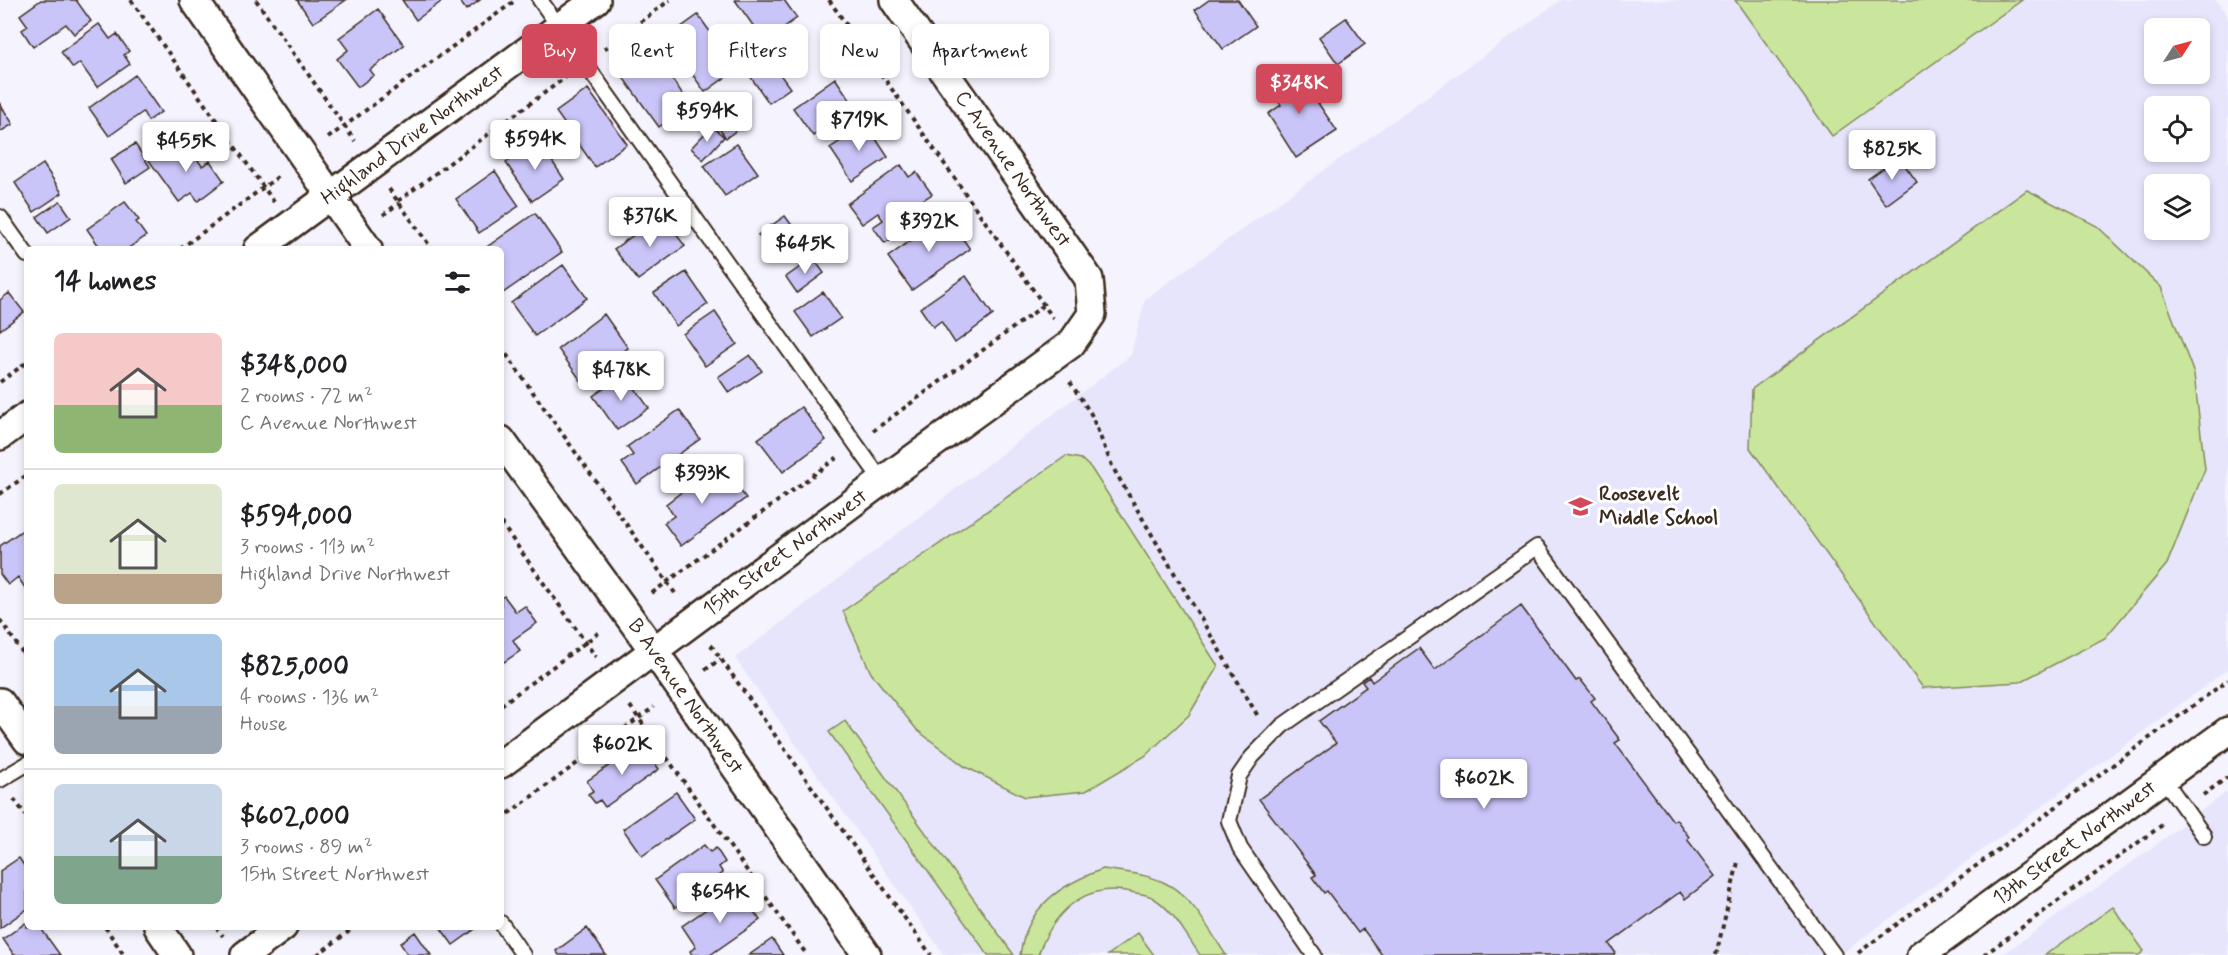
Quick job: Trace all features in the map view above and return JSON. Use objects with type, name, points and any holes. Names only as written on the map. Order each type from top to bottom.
[{"type":"street","points":[[194,0],[366,246]]},
{"type":"street","name":"Highland Drive Northwest","points":[[563,24],[596,0]]},
{"type":"street","name":"C Avenue Northwest","points":[[894,0],[1089,279],[1092,314],[1064,333]]},
{"type":"street","name":"Highland Drive Northwest","points":[[262,246],[522,54]]},
{"type":"street","name":"15th Street Northwest","points":[[504,763],[882,481],[1064,333]]},
{"type":"street","points":[[0,436],[24,418]]},
{"type":"street","name":"B Avenue Northwest","points":[[504,444],[654,651],[867,955]]},
{"type":"street","points":[[0,702],[24,736]]},
{"type":"street","name":"13th Street Northwest","points":[[1925,954],[2228,731]]},
{"type":"street","points":[[160,930],[177,955]]},
{"type":"street","points":[[245,955],[279,930]]},
{"type":"lane","points":[[540,0],[557,24]]},
{"type":"lane","points":[[595,78],[882,481]]},
{"type":"lane","points":[[0,217],[24,251]]},
{"type":"lane","points":[[1314,955],[1240,848],[1229,821],[1239,776],[1252,757],[1282,726],[1537,547],[1834,955]]},
{"type":"lane","points":[[0,780],[24,766]]},
{"type":"lane","points":[[2163,778],[2204,836]]},
{"type":"lane","points":[[504,927],[524,955]]},
{"type":"path","points":[[131,0],[275,204]]},
{"type":"path","points":[[256,0],[357,143]]},
{"type":"path","points":[[328,138],[516,0]]},
{"type":"path","points":[[597,53],[670,0]]},
{"type":"path","points":[[829,0],[1064,333]]},
{"type":"path","points":[[383,215],[564,78]]},
{"type":"path","points":[[184,246],[279,176]]},
{"type":"path","points":[[386,184],[430,246]]},
{"type":"path","points":[[504,351],[680,600]]},
{"type":"path","points":[[0,382],[24,364]]},
{"type":"path","points":[[1065,374],[1091,414],[1113,468],[1138,513],[1261,721]]},
{"type":"path","points":[[0,494],[24,477]]},
{"type":"path","points":[[504,527],[598,660]]},
{"type":"path","points":[[0,620],[24,655]]},
{"type":"path","points":[[504,703],[601,631]]},
{"type":"path","points":[[708,641],[931,955]]},
{"type":"path","points":[[705,670],[721,659]]},
{"type":"path","points":[[1855,955],[2228,680]]},
{"type":"path","points":[[627,701],[807,955]]},
{"type":"path","points":[[504,817],[654,707]]},
{"type":"path","points":[[1984,955],[2226,778],[2228,786]]},
{"type":"path","points":[[1716,955],[1740,852]]},
{"type":"path","points":[[107,930],[124,955]]},
{"type":"path","points":[[218,930],[224,938]]},
{"type":"path","points":[[317,955],[351,930]]},
{"type":"shaded area","name":"Roosevelt Middle School","points":[[1561,0],[2216,0],[2228,17],[2228,669],[1840,955],[944,955],[735,658],[1131,355],[1145,299]]},
{"type":"shaded area","points":[[2228,791],[2228,955],[2002,955],[2126,867]]},
{"type":"green space","points":[[1735,0],[2022,0],[1832,136]]},
{"type":"green space","points":[[2027,190],[2097,226],[2161,287],[2194,374],[2205,469],[2167,564],[2105,638],[2020,682],[1923,688],[1750,448],[1752,389]]},
{"type":"green space","points":[[1066,456],[1081,459],[1091,468],[1218,666],[1189,715],[1145,756],[1086,791],[1025,797],[964,766],[917,730],[871,673],[843,611]]},
{"type":"green space","points":[[845,721],[1014,955],[988,955],[829,732]]},
{"type":"green space","points":[[1103,869],[1152,878],[1176,890],[1193,906],[1226,955],[1200,955],[1173,916],[1160,903],[1146,895],[1114,890],[1084,896],[1072,904],[1052,926],[1038,955],[1020,955],[1030,923],[1038,910],[1060,890]]},
{"type":"green space","points":[[2113,907],[2144,951],[2139,955],[2045,955]]},
{"type":"green space","points":[[1138,933],[1154,955],[1108,955]]},
{"type":"building","points":[[41,0],[76,0],[91,21],[74,34],[66,24],[33,47],[22,30],[28,26],[20,15]]},
{"type":"building","points":[[297,0],[346,0],[313,23]]},
{"type":"building","points":[[402,0],[439,0],[441,2],[416,20]]},
{"type":"building","points":[[459,0],[480,0],[466,10]]},
{"type":"building","points":[[735,0],[784,0],[797,18],[788,24],[752,24]]},
{"type":"building","points":[[1209,0],[1238,0],[1256,26],[1223,49],[1195,10]]},
{"type":"building","points":[[378,9],[404,45],[370,70],[374,75],[358,87],[337,59],[348,50],[339,38]]},
{"type":"building","points":[[698,15],[708,29],[708,78],[724,78],[705,92],[695,78],[696,24],[685,24]]},
{"type":"building","points":[[1346,18],[1365,44],[1338,64],[1319,37]]},
{"type":"building","points":[[99,24],[110,39],[117,34],[129,51],[124,55],[130,64],[97,87],[80,63],[73,68],[61,52]]},
{"type":"building","points":[[1295,69],[1337,131],[1296,158],[1268,114],[1281,105],[1268,86]]},
{"type":"building","points":[[135,75],[161,112],[148,121],[143,112],[109,136],[89,108]]},
{"type":"building","points":[[623,78],[671,78],[690,104],[659,127]]},
{"type":"building","points":[[751,78],[783,78],[790,88],[769,103]]},
{"type":"building","points":[[835,78],[859,113],[839,127],[835,121],[813,136],[793,108]]},
{"type":"building","points":[[588,89],[627,144],[595,167],[556,112]]},
{"type":"building","points":[[728,100],[745,124],[726,138],[709,115]]},
{"type":"building","points":[[0,104],[13,124],[0,132]]},
{"type":"building","points":[[866,124],[888,157],[852,181],[830,148]]},
{"type":"building","points":[[712,126],[724,137],[703,160],[691,148]]},
{"type":"building","points":[[538,140],[564,179],[532,201],[506,163]]},
{"type":"building","points":[[185,141],[202,166],[210,161],[224,181],[198,201],[192,193],[179,202],[148,159],[164,148],[168,153]]},
{"type":"building","points":[[135,144],[150,167],[126,183],[111,159]]},
{"type":"building","points":[[737,144],[758,173],[725,196],[704,166]]},
{"type":"building","points":[[1899,157],[1917,182],[1886,205],[1868,179]]},
{"type":"building","points":[[43,164],[62,193],[34,212],[15,183]]},
{"type":"building","points":[[901,165],[909,177],[916,172],[932,194],[923,200],[931,211],[885,243],[873,227],[883,220],[878,213],[862,224],[847,204]]},
{"type":"building","points":[[495,171],[519,206],[479,233],[456,199]]},
{"type":"building","points":[[60,201],[71,217],[48,233],[37,217]]},
{"type":"building","points":[[125,202],[139,220],[136,222],[146,236],[131,246],[99,246],[87,229]]},
{"type":"building","points":[[535,213],[562,252],[504,292],[504,246],[488,246]]},
{"type":"building","points":[[662,215],[685,246],[638,280],[614,249]]},
{"type":"building","points":[[946,215],[970,249],[912,290],[888,257]]},
{"type":"building","points":[[785,216],[796,231],[769,250],[758,235]]},
{"type":"building","points":[[813,258],[824,273],[797,293],[786,277]]},
{"type":"building","points":[[563,265],[587,298],[535,336],[511,303]]},
{"type":"building","points":[[686,272],[708,304],[676,326],[654,293]]},
{"type":"building","points":[[966,276],[993,315],[955,343],[941,321],[933,327],[920,308]]},
{"type":"building","points":[[823,292],[841,318],[813,337],[795,312]]},
{"type":"building","points":[[9,293],[24,312],[0,330],[0,300]]},
{"type":"building","points":[[715,312],[737,344],[705,366],[683,334]]},
{"type":"building","points":[[604,314],[628,348],[582,382],[558,349]]},
{"type":"building","points":[[750,355],[762,371],[729,393],[718,377]]},
{"type":"building","points":[[625,374],[649,408],[617,430],[593,396]]},
{"type":"building","points":[[801,407],[826,440],[783,472],[758,439]]},
{"type":"building","points":[[679,410],[700,439],[637,484],[622,463],[633,455],[627,447]]},
{"type":"building","points":[[714,467],[725,481],[730,477],[746,498],[681,546],[664,523],[674,516],[666,504]]},
{"type":"building","points":[[24,529],[24,586],[18,577],[8,585],[0,574],[0,546]]},
{"type":"building","points":[[504,596],[516,612],[525,606],[537,623],[513,640],[520,651],[504,662]]},
{"type":"building","points":[[1521,606],[1576,681],[1580,679],[1595,698],[1591,701],[1620,740],[1615,743],[1673,821],[1676,819],[1689,837],[1687,839],[1715,876],[1685,899],[1680,892],[1609,944],[1615,952],[1614,955],[1382,955],[1363,929],[1358,933],[1327,891],[1324,893],[1312,877],[1316,875],[1259,799],[1336,743],[1319,721],[1366,687],[1362,682],[1369,677],[1372,682],[1419,648],[1435,670]]},
{"type":"building","points":[[641,743],[659,769],[605,807],[600,800],[595,803],[588,794],[593,791],[587,781]]},
{"type":"building","points":[[676,792],[695,819],[642,856],[623,829]]},
{"type":"building","points":[[704,845],[710,852],[716,848],[725,862],[719,867],[723,873],[675,908],[655,880]]},
{"type":"building","points":[[19,858],[24,866],[24,911],[0,928],[0,871]]},
{"type":"building","points":[[737,888],[760,920],[710,955],[692,955],[690,951],[696,947],[682,926]]},
{"type":"building","points":[[24,924],[24,930],[42,930],[60,955],[14,955],[3,939]]},
{"type":"building","points":[[587,928],[606,955],[559,955],[556,951]]},
{"type":"building","points":[[442,930],[474,930],[453,945]]},
{"type":"building","points":[[415,932],[431,955],[408,955],[400,943]]},
{"type":"building","points":[[772,939],[783,955],[749,955]]},
{"type":"place","name":"Roosevelt Middle School","points":[[1581,506]]}]
